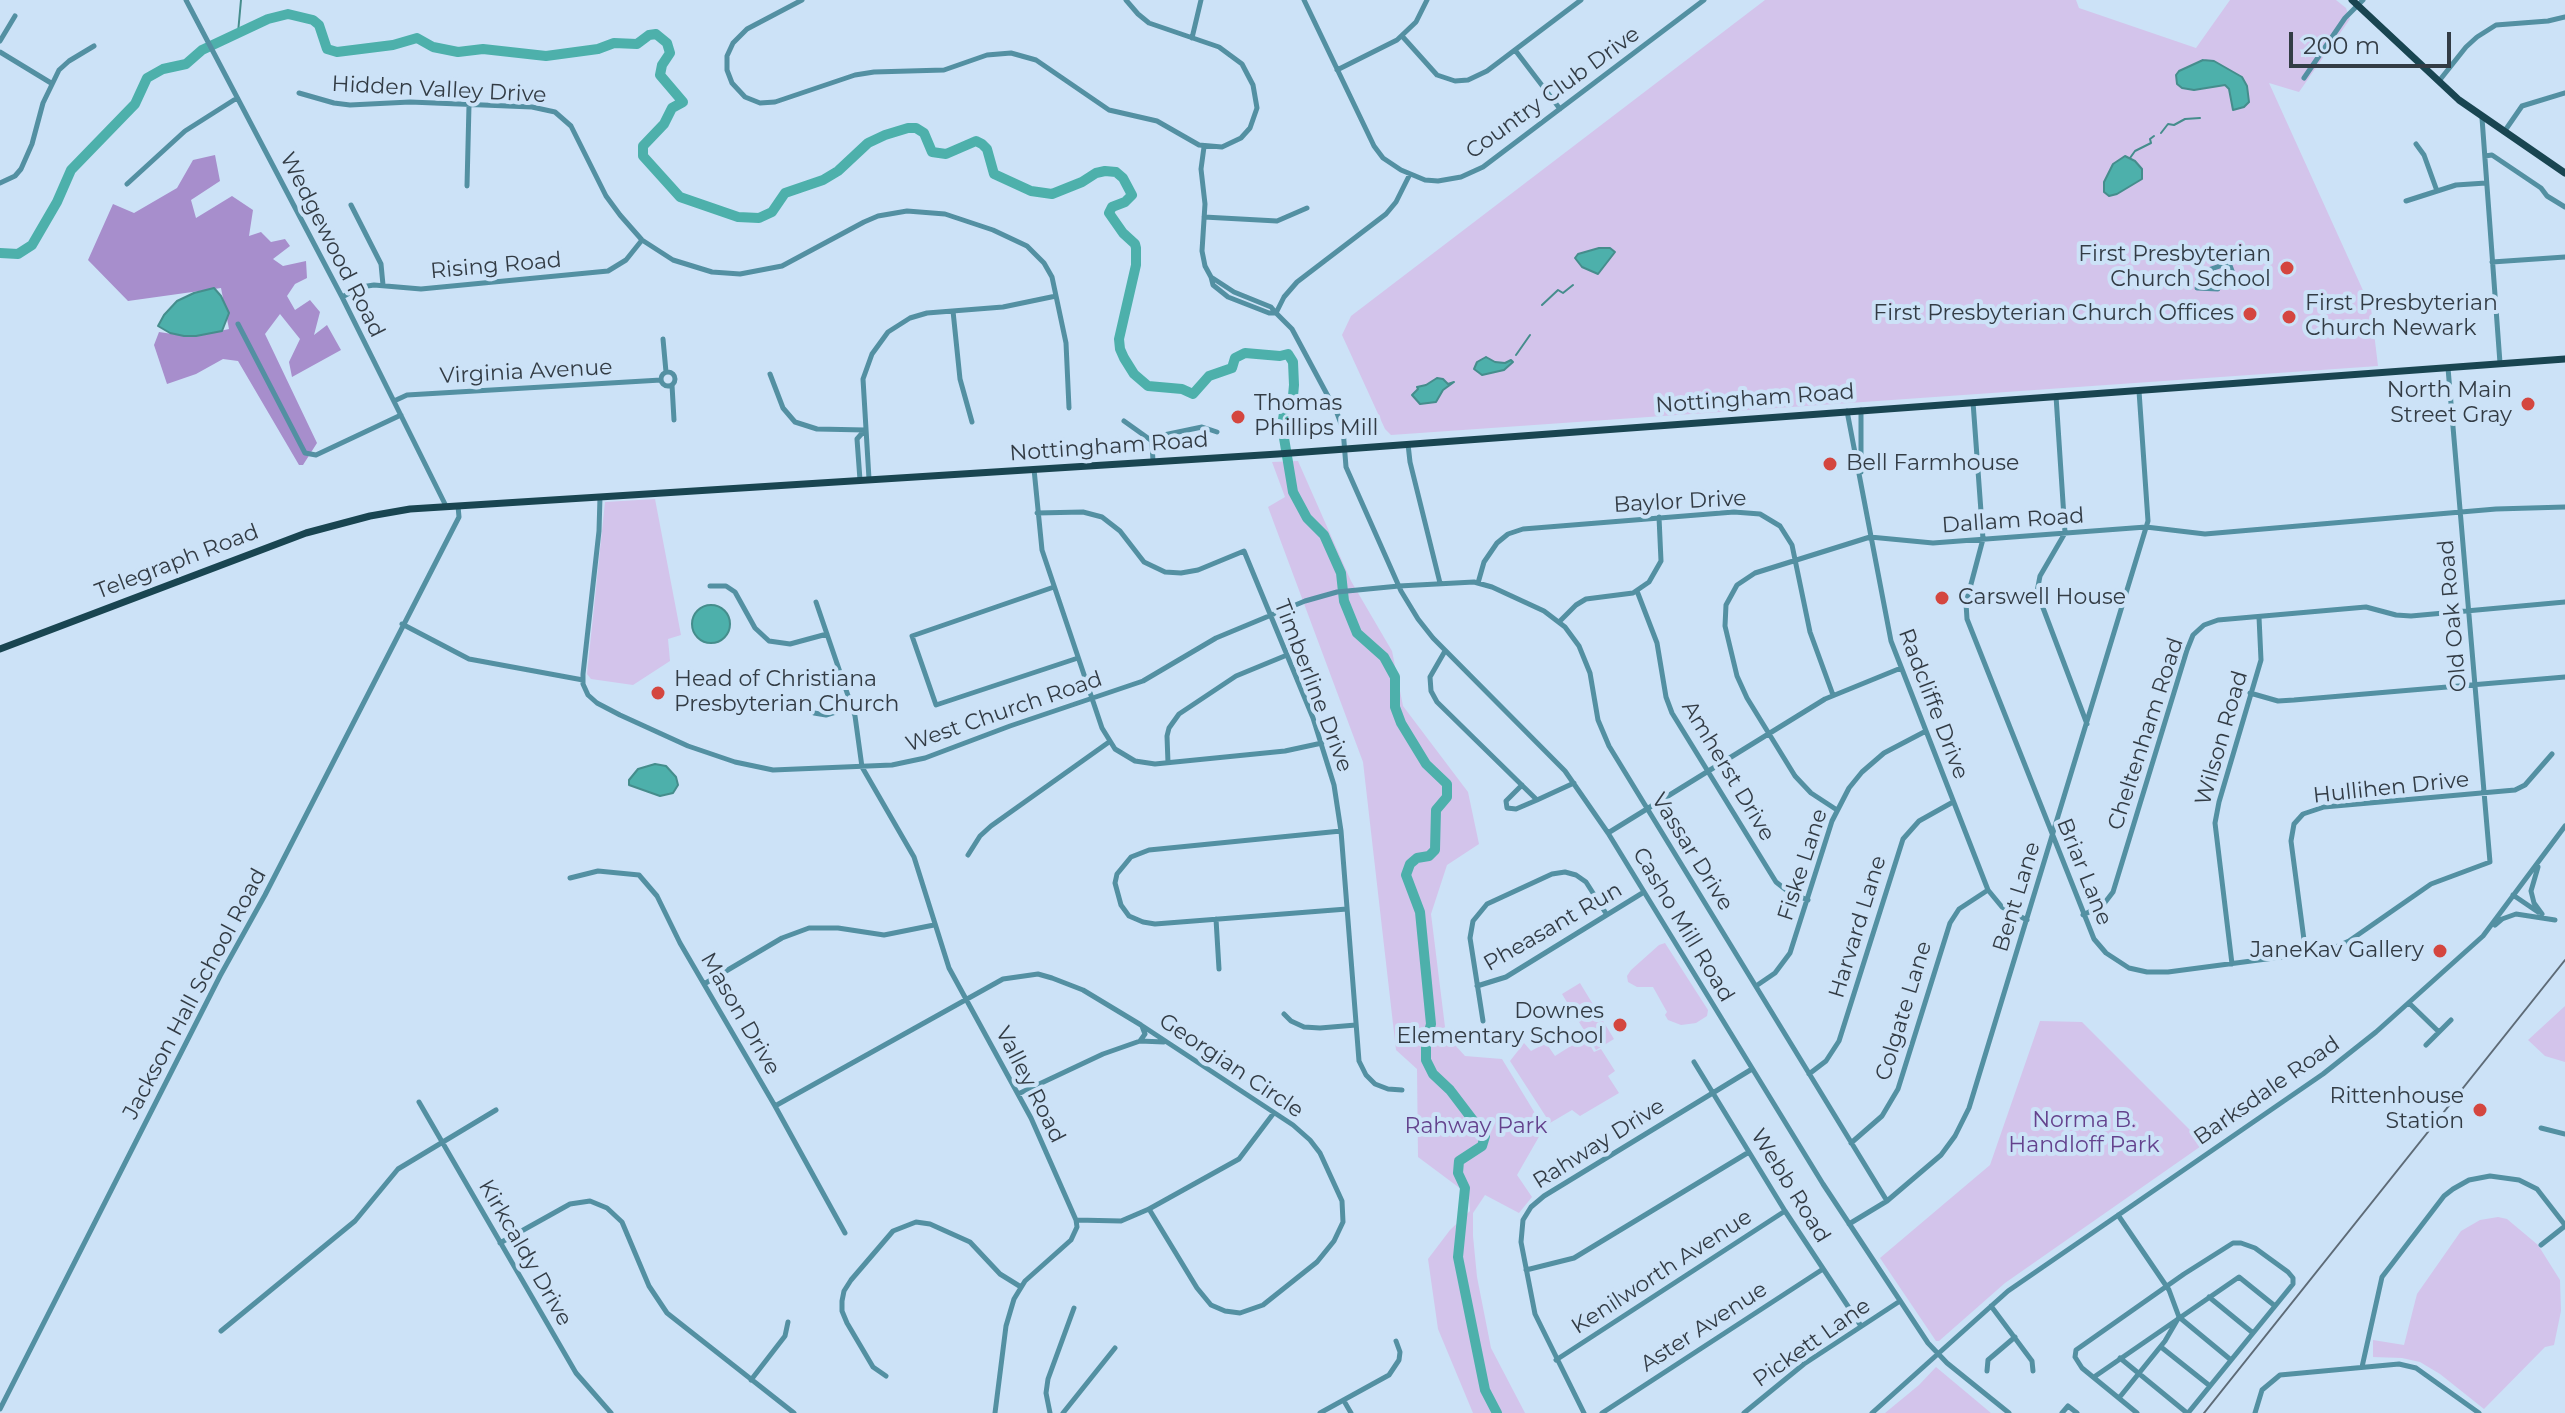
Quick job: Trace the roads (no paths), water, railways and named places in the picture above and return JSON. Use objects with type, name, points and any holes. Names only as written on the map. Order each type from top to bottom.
[{"type":"main road","points":[[2358,2],[2482,118],[2565,173]]},
{"type":"main road","name":"Nottingham Road","points":[[370,516],[446,506],[1278,454],[2565,359]]},
{"type":"main road","name":"Telegraph Road","points":[[0,649],[270,546],[370,516]]},
{"type":"street","name":"Wedgewood Road","points":[[186,0],[342,297],[446,506]]},
{"type":"street","points":[[190,9],[195,0]]},
{"type":"street","points":[[802,0],[747,29],[733,43],[727,56],[727,70],[732,83],[745,97],[760,103],[775,102],[864,73],[944,70],[987,55],[1011,53],[1036,60],[1109,110],[1157,121],[1204,147],[1229,145],[1246,134],[1254,121],[1257,102],[1250,77],[1236,59],[1225,50],[1149,23],[1126,0]]},
{"type":"street","points":[[1192,38],[1201,0]]},
{"type":"street","points":[[1204,147],[1201,169],[1205,266],[1213,285],[1228,297],[1269,313],[1276,313],[1297,282],[1386,214],[1396,202],[1410,174],[1390,163],[1374,146],[1304,0]]},
{"type":"street","points":[[1337,70],[1402,36],[1416,22],[1427,0]]},
{"type":"street","points":[[1402,36],[1432,72],[1455,81],[1468,80],[1481,75],[1581,0]]},
{"type":"street","name":"Country Club Drive","points":[[1410,174],[1438,181],[1469,175],[1483,167],[1704,0]]},
{"type":"street","points":[[2304,78],[2358,2]]},
{"type":"street","points":[[0,41],[15,16]]},
{"type":"street","points":[[2439,81],[2466,47],[2496,25],[2565,17]]},
{"type":"street","points":[[0,183],[15,176],[21,169],[51,83],[69,61],[94,46]]},
{"type":"street","points":[[1515,50],[1560,109]]},
{"type":"street","points":[[0,52],[51,83]]},
{"type":"street","name":"Hidden Valley Drive","points":[[299,93],[350,105],[410,102],[545,109],[563,118],[577,134],[612,205],[642,240],[673,260],[698,269],[726,274],[755,273],[798,259],[878,216],[907,211],[934,212],[982,225],[1027,246],[1044,263],[1052,277],[1066,343],[1069,408]]},
{"type":"street","points":[[2504,132],[2522,106],[2565,93]]},
{"type":"street","points":[[127,184],[185,131],[237,98]]},
{"type":"street","points":[[467,186],[469,105]]},
{"type":"street","points":[[2482,118],[2500,363]]},
{"type":"street","points":[[2416,144],[2424,155],[2437,191]]},
{"type":"street","points":[[2485,156],[2492,155],[2565,207]]},
{"type":"street","points":[[2406,201],[2456,185],[2486,183]]},
{"type":"street","points":[[351,205],[381,264],[383,285]]},
{"type":"street","points":[[1204,217],[1277,221],[1307,208]]},
{"type":"street","name":"Rising Road","points":[[342,297],[361,287],[383,285],[421,289],[601,273],[621,265],[642,240]]},
{"type":"street","points":[[2492,262],[2565,257]]},
{"type":"street","points":[[2229,263],[2235,279],[2209,283],[2205,271],[2229,263]]},
{"type":"street","points":[[2197,288],[2218,289]]},
{"type":"street","points":[[865,480],[857,439],[865,430],[863,379],[868,362],[888,332],[910,318],[927,313],[1003,307],[1056,296]]},
{"type":"street","points":[[953,311],[960,379],[972,422]]},
{"type":"street","name":"Casho Mill Road","points":[[1276,313],[1292,329],[1337,413],[1343,429],[1348,471],[1399,586],[1418,619],[1445,651],[1550,754],[1574,783],[1900,1301],[1937,1354],[2009,1413]]},
{"type":"street","points":[[238,324],[305,453],[316,455],[401,415]]},
{"type":"street","points":[[661,380],[666,372],[663,339]]},
{"type":"street","name":"Old Oak Road","points":[[2448,367],[2490,862]]},
{"type":"street","points":[[666,372],[674,376],[674,420]]},
{"type":"street","points":[[770,374],[783,408],[800,425],[825,430],[865,430]]},
{"type":"street","name":"Virginia Avenue","points":[[394,401],[407,395],[661,380],[665,386],[672,385]]},
{"type":"street","name":"Bent Lane","points":[[1849,1224],[1887,1201],[1941,1155],[1966,1117],[2148,521],[2139,389]]},
{"type":"street","points":[[2056,395],[2065,533],[2040,576],[2037,592],[2087,724]]},
{"type":"street","name":"Briar Lane","points":[[1973,401],[1983,539],[1966,603],[1967,619],[2083,915],[2100,947],[2112,958],[2129,968],[2156,973],[2327,951],[2342,945],[2431,884],[2490,862]]},
{"type":"street","name":"Radcliffe Drive","points":[[1861,409],[1861,473],[1886,624],[1988,890],[2002,907],[2027,920]]},
{"type":"street","name":"Radcliffe Drive","points":[[1847,410],[1861,473]]},
{"type":"street","points":[[1124,421],[1152,441]]},
{"type":"street","points":[[1152,441],[1159,436],[1202,427],[1217,432]]},
{"type":"street","points":[[1152,441],[1153,462]]},
{"type":"street","points":[[1408,444],[1440,583]]},
{"type":"street","points":[[1034,469],[1040,544],[1092,699],[1109,742],[1120,753],[1148,764],[1295,750],[1322,743]]},
{"type":"street","points":[[402,624],[469,659],[583,680],[600,497]]},
{"type":"street","name":"Jackson Hall School Road","points":[[0,1409],[220,976],[265,895],[459,517],[458,506]]},
{"type":"street","name":"Dallam Road","points":[[1837,810],[1805,788],[1769,734],[1737,676],[1725,626],[1726,605],[1732,591],[1748,576],[1870,537],[1933,543],[2146,527],[2205,534],[2461,512],[2565,507]]},
{"type":"street","name":"Baylor Drive","points":[[1478,583],[1491,550],[1502,538],[1515,531],[1744,511],[1760,514],[1785,531],[1797,560],[1810,632],[1833,695]]},
{"type":"street","name":"Timberline Drive","points":[[1037,513],[1083,512],[1102,517],[1120,531],[1144,562],[1165,572],[1198,570],[1244,551],[1322,743],[1334,785],[1341,831],[1359,1061],[1366,1075],[1381,1087],[1402,1090]]},
{"type":"street","points":[[1559,622],[1586,599],[1637,591],[1649,582],[1659,566],[1662,550],[1659,517]]},
{"type":"street","name":"Vassar Drive","points":[[1440,583],[1478,583],[1544,611],[1574,638],[1590,673],[1601,729],[1887,1201]]},
{"type":"street","name":"West Church Road","points":[[583,680],[588,695],[597,703],[671,739],[759,768],[780,771],[917,761],[1143,681],[1207,642],[1270,615],[1337,592],[1440,583]]},
{"type":"street","points":[[710,586],[726,586],[735,592],[755,628],[769,641],[790,644],[827,634]]},
{"type":"street","points":[[1054,587],[912,636],[936,705],[1078,658]]},
{"type":"street","name":"Amherst Drive","points":[[1637,591],[1659,650],[1669,705],[1776,882],[1790,893],[1808,900]]},
{"type":"street","points":[[816,602],[857,724],[862,767]]},
{"type":"street","name":"Cheltenham Road","points":[[2083,915],[2103,905],[2113,892],[2187,650],[2193,635],[2211,622],[2366,607],[2402,616],[2565,602]]},
{"type":"street","name":"Wilson Road","points":[[2232,964],[2215,823],[2262,652],[2259,617]]},
{"type":"street","points":[[1445,651],[1430,677],[1433,697],[1537,800]]},
{"type":"street","points":[[1168,763],[1167,736],[1179,714],[1236,676],[1287,655]]},
{"type":"street","points":[[1608,833],[1833,695],[1901,668]]},
{"type":"street","points":[[2250,693],[2286,701],[2565,677]]},
{"type":"street","points":[[814,713],[826,715],[852,707]]},
{"type":"street","name":"Fiske Lane","points":[[1756,986],[1775,973],[1794,944],[1837,810],[1849,788],[1869,765],[1891,748],[1926,731]]},
{"type":"street","points":[[968,855],[980,836],[991,826],[1109,742]]},
{"type":"street","points":[[2484,793],[2521,788],[2552,754]]},
{"type":"street","name":"Valley Road","points":[[862,767],[914,857],[949,968],[1043,1143],[1076,1220]]},
{"type":"street","points":[[1522,785],[1506,801],[1507,808],[1516,809],[1574,783]]},
{"type":"street","name":"Hullihen Drive","points":[[2306,955],[2291,841],[2298,818],[2309,810],[2324,807],[2484,793]]},
{"type":"street","name":"Harvard Lane","points":[[1809,1074],[1826,1061],[1839,1041],[1903,839],[1919,821],[1953,802]]},
{"type":"street","name":"Barksdale Road","points":[[1872,1413],[2017,1285],[2332,1067],[2409,1003],[2483,936],[2565,826]]},
{"type":"street","points":[[1341,831],[1149,850],[1131,857],[1117,874],[1115,883],[1121,905],[1129,916],[1155,924],[1347,909]]},
{"type":"street","points":[[2542,914],[2532,898],[2531,884],[2543,855]]},
{"type":"street","name":"Mason Drive","points":[[570,878],[598,871],[639,875],[657,896],[845,1233]]},
{"type":"street","points":[[1483,1021],[1470,947],[1471,929],[1477,915],[1493,900],[1552,874],[1565,872],[1586,882],[1607,915]]},
{"type":"street","name":"Colgate Lane","points":[[1851,1143],[1882,1116],[1898,1089],[1950,923],[1959,909],[1988,890]]},
{"type":"street","name":"Pheasant Run","points":[[1477,986],[1506,977],[1644,892]]},
{"type":"street","points":[[2513,895],[2555,920]]},
{"type":"street","points":[[2483,936],[2502,919],[2516,914],[2565,922]]},
{"type":"street","points":[[1216,919],[1219,969]]},
{"type":"street","points":[[704,984],[782,938],[809,928],[838,928],[884,935],[934,925]]},
{"type":"street","name":"Georgian Circle","points":[[775,1106],[1003,979],[1038,974],[1068,983],[1141,1025],[1293,1125],[1320,1153],[1342,1201],[1343,1222],[1334,1241],[1317,1262],[1263,1305],[1240,1313],[1211,1305],[1197,1288],[1149,1209]]},
{"type":"street","points":[[2409,1003],[2439,1032]]},
{"type":"street","points":[[1284,1014],[1304,1027],[1356,1025]]},
{"type":"street","points":[[2426,1045],[2451,1020]]},
{"type":"street","points":[[1140,1041],[1145,1034],[1141,1025]]},
{"type":"street","points":[[1018,1094],[1103,1054],[1140,1041],[1167,1042]]},
{"type":"street","name":"Webb Road","points":[[1694,1062],[1785,1211],[1861,1326]]},
{"type":"street","name":"Rahway Drive","points":[[1584,1413],[1535,1314],[1521,1227],[1526,1214],[1536,1201],[1752,1069]]},
{"type":"street","name":"Kirkcaldy Drive","points":[[419,1102],[576,1373],[611,1413]]},
{"type":"street","points":[[221,1331],[355,1221],[398,1169],[496,1110]]},
{"type":"street","points":[[995,1413],[1006,1326],[1014,1299],[1021,1287],[1071,1240],[1077,1227],[1076,1220],[1121,1221],[1149,1209],[1239,1159],[1273,1114]]},
{"type":"street","points":[[2541,1128],[2565,1134]]},
{"type":"street","points":[[1526,1270],[1565,1262],[1582,1254],[1749,1152]]},
{"type":"street","points":[[2362,1367],[2382,1277],[2444,1196],[2453,1189],[2469,1180],[2490,1176],[2519,1180],[2537,1189],[2565,1226],[2541,1245]]},
{"type":"street","points":[[500,1243],[570,1204],[586,1201],[602,1205],[622,1222],[649,1286],[662,1308],[794,1413]]},
{"type":"street","name":"Kenilworth Avenue","points":[[1556,1360],[1785,1211]]},
{"type":"street","points":[[2118,1215],[2166,1286],[2179,1317],[2231,1360]]},
{"type":"street","points":[[886,1376],[879,1374],[866,1356],[842,1311],[842,1301],[851,1280],[893,1231],[916,1222],[930,1224],[970,1242],[1000,1274],[1021,1287]]},
{"type":"street","points":[[2120,1357],[2188,1413],[2293,1284],[2293,1278],[2255,1248],[2233,1243],[2076,1350],[2078,1364],[2137,1413]]},
{"type":"street","name":"Aster Avenue","points":[[1602,1413],[1823,1269]]},
{"type":"street","points":[[2094,1377],[2239,1277],[2275,1306]]},
{"type":"street","points":[[2209,1297],[2253,1333]]},
{"type":"street","name":"Pickett Lane","points":[[1744,1413],[1796,1370],[1900,1301]]},
{"type":"street","points":[[1991,1306],[2032,1361],[2033,1371]]},
{"type":"street","points":[[1050,1413],[1046,1393],[1048,1379],[1074,1308]]},
{"type":"street","points":[[2119,1398],[2161,1347],[2179,1317]]},
{"type":"street","points":[[751,1380],[785,1336],[788,1322]]},
{"type":"street","points":[[1987,1371],[1988,1360],[2015,1337]]},
{"type":"street","points":[[1320,1413],[1389,1375],[1399,1360],[1396,1341]]},
{"type":"street","points":[[2161,1347],[2210,1386]]},
{"type":"street","points":[[1063,1413],[1115,1348]]},
{"type":"street","points":[[2255,1413],[2262,1390],[2280,1375],[2399,1364],[2416,1368],[2479,1413]]},
{"type":"street","points":[[1344,1401],[1351,1413]]},
{"type":"street","points":[[2062,1413],[2068,1406],[2077,1413]]},
{"type":"waterway","points":[[238,33],[241,0]]},
{"type":"waterway","points":[[0,253],[18,254],[32,245],[71,170],[135,104],[147,78],[163,69],[186,64],[202,50],[268,19],[288,14],[313,20],[319,25],[327,49],[337,52],[393,45],[417,38],[433,47],[458,52],[483,49],[546,56],[598,49],[614,43],[637,44],[656,34],[667,43],[670,53],[660,75],[683,102],[672,108],[664,124],[643,146],[643,156],[680,197],[738,217],[759,218],[772,212],[785,193],[823,180],[838,171],[868,143],[908,128],[924,133],[932,152],[946,154],[976,141],[982,144],[987,149],[994,174],[1031,191],[1052,194],[1096,173],[1116,172],[1132,195],[1125,202],[1112,207],[1109,213],[1136,248],[1136,265],[1119,339],[1124,358],[1134,374],[1148,386],[1182,389],[1193,394],[1209,376],[1232,368],[1235,358],[1245,353],[1288,354],[1293,362],[1294,385],[1282,426],[1293,492],[1307,518],[1324,535],[1341,573],[1344,601],[1357,633],[1384,657],[1395,677],[1395,707],[1401,723],[1426,764],[1447,784],[1447,797],[1436,810],[1435,850],[1410,864],[1406,875],[1420,912],[1431,1024],[1426,1042],[1426,1060],[1433,1074],[1450,1090],[1485,1136],[1482,1146],[1459,1161],[1458,1173],[1465,1188],[1458,1257],[1485,1390],[1497,1413]]},
{"type":"waterway","points":[[2161,133],[2168,124],[2200,118]]},
{"type":"waterway","points":[[2130,158],[2135,151],[2151,143],[2150,139],[2154,136]]},
{"type":"waterway","points":[[1542,305],[1558,290],[1563,293],[1573,285]]},
{"type":"waterway","points":[[1516,355],[1530,335]]},
{"type":"railway","points":[[2204,1413],[2565,960]]},
{"type":"place","name":"First Presbyterian Church School","points":[[2287,268]]},
{"type":"place","name":"First Presbyterian Church Offices","points":[[2250,314]]},
{"type":"place","name":"First Presbyterian Church Newark","points":[[2289,317]]},
{"type":"place","name":"North Main Street Gray","points":[[2528,404]]},
{"type":"place","name":"Thomas Phillips Mill","points":[[1238,417]]},
{"type":"place","name":"Bell Farmhouse","points":[[1830,464]]},
{"type":"place","name":"Carswell House","points":[[1942,598]]},
{"type":"place","name":"Head of Christiana Presbyterian Church","points":[[658,693]]},
{"type":"place","name":"JaneKav Gallery","points":[[2440,951]]},
{"type":"place","name":"Downes Elementary School","points":[[1620,1025]]},
{"type":"place","name":"Rittenhouse Station","points":[[2480,1110]]},
{"type":"park label","name":"Rahway Park","points":[[1476,1127]]},
{"type":"park label","name":"Norma B. Handloff Park","points":[[2084,1134]]}]
